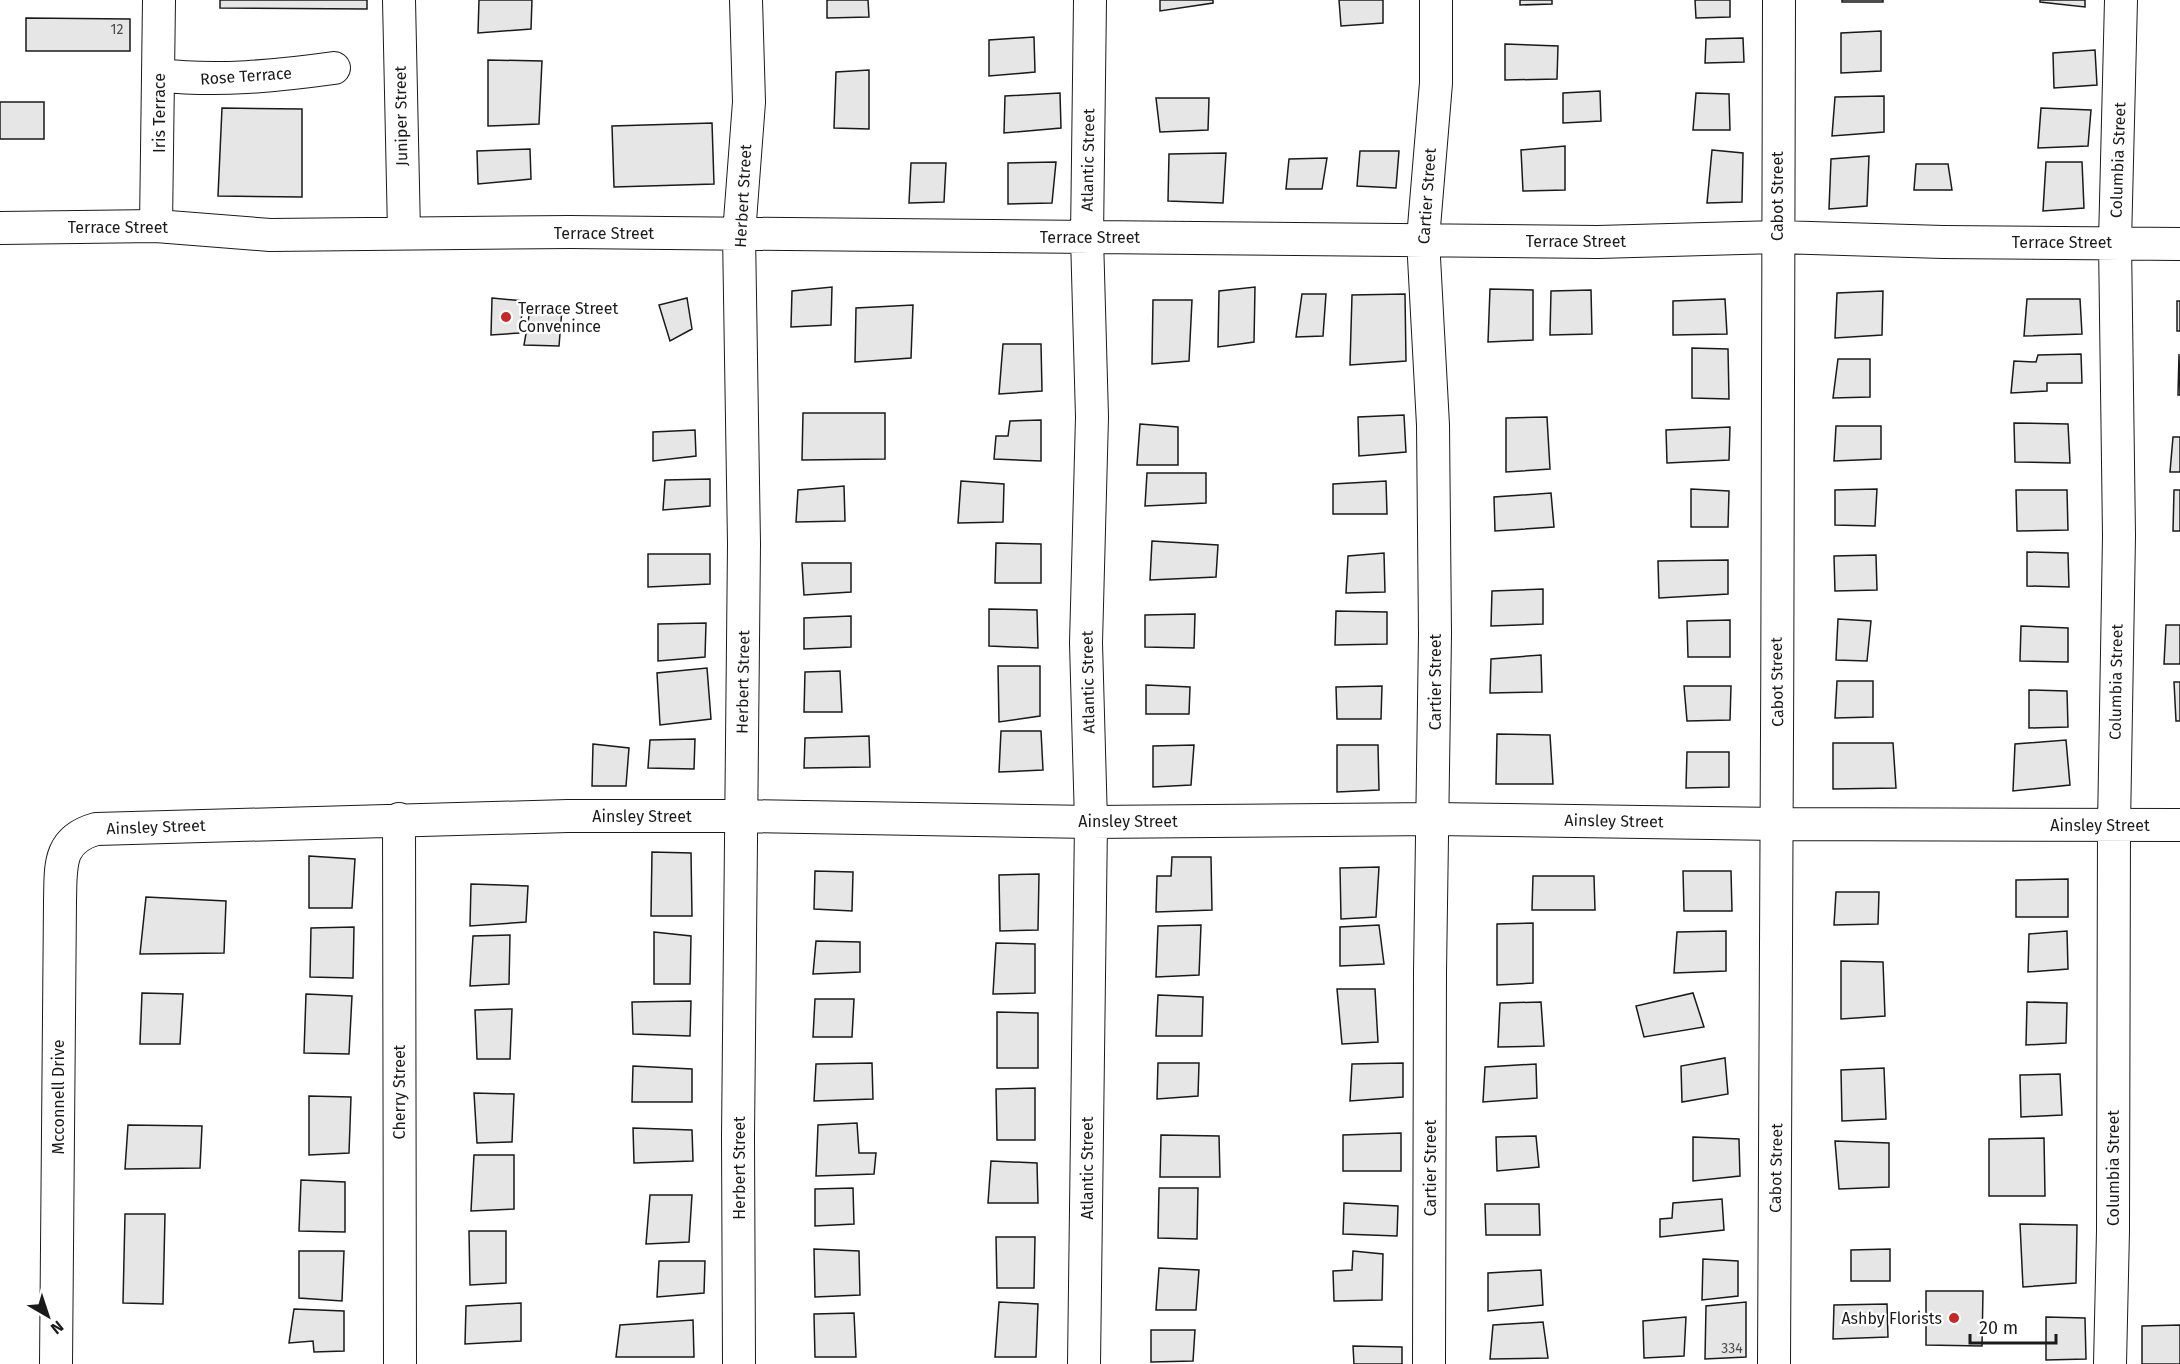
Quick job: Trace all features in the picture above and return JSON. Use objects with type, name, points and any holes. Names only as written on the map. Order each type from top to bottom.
[{"type":"street","name":"Iris Terrace","points":[[156,226],[159,0]]},
{"type":"street","name":"Juniper Street","points":[[399,0],[404,232]]},
{"type":"street","name":"Herbert Street","points":[[739,1364],[744,544],[739,234],[749,102],[746,0]]},
{"type":"street","name":"Atlantic Street","points":[[1084,1364],[1091,822],[1086,643],[1092,417],[1087,237],[1090,0]]},
{"type":"street","name":"Cartier Street","points":[[1429,1364],[1430,972],[1435,634],[1433,425],[1423,239],[1436,83],[1436,0]]},
{"type":"street","name":"Cabot Street","points":[[1773,1364],[1778,824],[1779,0]]},
{"type":"street","name":"Columbia Street","points":[[2110,1364],[2113,1231],[2114,826],[2119,536],[2115,242],[2121,0]]},
{"type":"street","name":"Rose Terrace","points":[[159,75],[190,79],[219,79],[334,68]]},
{"type":"street","name":"Terrace Street","points":[[0,228],[156,226],[270,235],[404,232],[1598,242],[1777,237],[1943,242],[2180,244]]},
{"type":"street","name":"Ainsley Street","points":[[79,838],[90,831],[104,827],[568,816],[741,816],[1091,822],[1434,819],[1778,824],[2180,825]]},
{"type":"street","name":"Cherry Street","points":[[399,819],[400,1364]]},
{"type":"street","name":"Mcconnell Drive","points":[[56,1364],[60,901],[62,857],[68,845],[79,838]]},
{"type":"building","points":[[220,0],[367,0],[367,9],[220,8]]},
{"type":"building","points":[[479,0],[532,0],[531,29],[478,33]]},
{"type":"building","points":[[827,0],[868,0],[869,17],[827,18]]},
{"type":"building","points":[[1160,0],[1213,0],[1213,3],[1160,11]]},
{"type":"building","points":[[1339,0],[1383,0],[1383,23],[1341,26]]},
{"type":"building","points":[[1520,0],[1552,0],[1552,4],[1520,5]]},
{"type":"building","points":[[1695,0],[1730,0],[1730,17],[1696,18]]},
{"type":"building","points":[[1842,0],[1883,0],[1883,2],[1842,2]]},
{"type":"building","points":[[2040,0],[2085,0],[2085,7],[2040,2]]},
{"type":"building","points":[[26,18],[130,19],[130,51],[26,51]]},
{"type":"building","points":[[1881,31],[1881,71],[1841,73],[1841,33]]},
{"type":"building","points":[[1034,37],[1035,72],[989,76],[989,40]]},
{"type":"building","points":[[1743,38],[1744,62],[1705,63],[1706,39]]},
{"type":"building","points":[[1505,44],[1558,46],[1557,79],[1505,80]]},
{"type":"building","points":[[2095,50],[2097,85],[2054,88],[2053,53]]},
{"type":"building","points":[[488,60],[542,61],[539,124],[488,126]]},
{"type":"building","points":[[869,70],[869,129],[834,128],[836,72]]},
{"type":"building","points":[[1600,91],[1601,121],[1563,123],[1563,93]]},
{"type":"building","points":[[1060,93],[1061,128],[1004,133],[1005,96]]},
{"type":"building","points":[[1696,93],[1729,94],[1730,130],[1693,130]]},
{"type":"building","points":[[1884,96],[1884,132],[1832,136],[1835,97]]},
{"type":"building","points":[[1156,98],[1209,98],[1208,130],[1160,132]]},
{"type":"building","points":[[0,102],[44,102],[44,139],[0,139]]},
{"type":"building","points":[[222,108],[302,109],[302,197],[218,196]]},
{"type":"building","points":[[2041,108],[2091,110],[2088,146],[2038,148]]},
{"type":"building","points":[[712,123],[714,184],[614,187],[612,126]]},
{"type":"building","points":[[1565,146],[1565,190],[1523,191],[1521,150]]},
{"type":"building","points":[[530,149],[531,179],[478,184],[477,151]]},
{"type":"building","points":[[1712,150],[1743,153],[1742,202],[1707,203]]},
{"type":"building","points":[[1360,151],[1399,151],[1396,188],[1357,186]]},
{"type":"building","points":[[1226,153],[1223,203],[1168,201],[1169,154]]},
{"type":"building","points":[[1869,156],[1867,206],[1829,209],[1831,159]]},
{"type":"building","points":[[1327,158],[1322,189],[1286,189],[1289,159]]},
{"type":"building","points":[[1056,162],[1052,203],[1008,204],[1008,163]]},
{"type":"building","points":[[2046,162],[2082,162],[2084,208],[2043,211]]},
{"type":"building","points":[[911,163],[946,163],[944,202],[909,203]]},
{"type":"building","points":[[1916,164],[1948,164],[1952,190],[1914,190]]},
{"type":"building","points":[[832,287],[831,325],[791,327],[792,291]]},
{"type":"building","points":[[1255,287],[1254,342],[1218,347],[1219,291]]},
{"type":"building","points":[[1490,289],[1533,290],[1533,340],[1488,342]]},
{"type":"building","points":[[1591,290],[1592,334],[1550,335],[1551,291]]},
{"type":"building","points":[[1883,291],[1882,335],[1835,338],[1837,293]]},
{"type":"building","points":[[1302,294],[1326,294],[1323,336],[1296,337]]},
{"type":"building","points":[[1405,294],[1406,361],[1350,365],[1352,295]]},
{"type":"building","name":"Terrace Street Convenince","points":[[492,298],[524,301],[519,333],[491,335]]},
{"type":"building","points":[[687,298],[692,329],[670,341],[659,305]]},
{"type":"building","points":[[1725,299],[1727,334],[1673,335],[1673,301]]},
{"type":"building","points":[[2027,299],[2080,299],[2082,334],[2024,336]]},
{"type":"building","points":[[1153,300],[1192,300],[1189,361],[1152,364]]},
{"type":"building","points":[[2177,301],[2180,301],[2180,331],[2177,331]]},
{"type":"building","points":[[913,305],[911,358],[855,362],[856,308]]},
{"type":"building","points":[[562,309],[559,346],[524,345],[530,310]]},
{"type":"building","points":[[1003,344],[1041,344],[1042,391],[999,394]]},
{"type":"building","points":[[1692,348],[1728,349],[1729,399],[1692,398]]},
{"type":"building","points":[[2081,354],[2082,383],[2047,383],[2047,391],[2011,393],[2014,361],[2036,362],[2038,355]]},
{"type":"building","points":[[2179,354],[2180,395],[2178,395]]},
{"type":"building","points":[[1838,359],[1870,359],[1870,397],[1833,398]]},
{"type":"building","points":[[803,413],[885,413],[885,459],[802,460]]},
{"type":"building","points":[[1404,415],[1406,452],[1359,456],[1358,417]]},
{"type":"building","points":[[1547,417],[1550,469],[1506,472],[1506,418]]},
{"type":"building","points":[[1041,420],[1041,461],[994,459],[996,436],[1008,436],[1010,421]]},
{"type":"building","points":[[2014,423],[2068,424],[2070,463],[2015,462]]},
{"type":"building","points":[[1140,424],[1178,427],[1178,465],[1137,465]]},
{"type":"building","points":[[1836,426],[1881,426],[1881,459],[1834,461]]},
{"type":"building","points":[[1730,427],[1729,460],[1667,463],[1666,430]]},
{"type":"building","points":[[695,430],[696,456],[653,461],[653,432]]},
{"type":"building","points":[[2173,437],[2180,437],[2180,472],[2170,472]]},
{"type":"building","points":[[1147,473],[1206,473],[1206,503],[1145,506]]},
{"type":"building","points":[[710,479],[710,506],[663,510],[665,480]]},
{"type":"building","points":[[961,481],[1004,484],[1003,522],[958,523]]},
{"type":"building","points":[[1386,481],[1387,514],[1333,514],[1333,484]]},
{"type":"building","points":[[844,486],[845,521],[796,522],[798,490]]},
{"type":"building","points":[[1691,489],[1729,491],[1728,527],[1691,527]]},
{"type":"building","points":[[1877,489],[1875,526],[1835,525],[1835,490]]},
{"type":"building","points":[[2016,490],[2067,490],[2068,530],[2017,531]]},
{"type":"building","points":[[2174,490],[2180,490],[2180,531],[2173,531]]},
{"type":"building","points":[[1551,493],[1554,527],[1495,531],[1494,497]]},
{"type":"building","points":[[1152,541],[1218,545],[1216,577],[1150,580]]},
{"type":"building","points":[[996,543],[1041,544],[1041,583],[995,583]]},
{"type":"building","points":[[2027,552],[2068,553],[2069,587],[2027,586]]},
{"type":"building","points":[[1384,553],[1385,592],[1346,593],[1348,556]]},
{"type":"building","points":[[648,554],[710,554],[710,584],[648,587]]},
{"type":"building","points":[[1876,555],[1877,590],[1835,591],[1834,556]]},
{"type":"building","points":[[1728,560],[1728,594],[1659,598],[1658,561]]},
{"type":"building","points":[[802,563],[851,563],[851,592],[804,595]]},
{"type":"building","points":[[1543,589],[1543,624],[1491,626],[1492,591]]},
{"type":"building","points":[[989,609],[1037,610],[1038,648],[989,646]]},
{"type":"building","points":[[1336,611],[1387,612],[1387,644],[1335,645]]},
{"type":"building","points":[[1195,614],[1194,648],[1145,647],[1145,615]]},
{"type":"building","points":[[851,616],[851,647],[804,649],[804,618]]},
{"type":"building","points":[[1838,619],[1871,621],[1867,661],[1836,660]]},
{"type":"building","points":[[1730,620],[1730,657],[1688,657],[1687,621]]},
{"type":"building","points":[[706,623],[705,657],[658,661],[658,624]]},
{"type":"building","points":[[2166,625],[2180,625],[2180,664],[2164,664]]},
{"type":"building","points":[[2021,626],[2068,628],[2068,662],[2020,661]]},
{"type":"building","points":[[1541,655],[1542,692],[1490,693],[1491,659]]},
{"type":"building","points":[[998,666],[1040,666],[1040,716],[999,722]]},
{"type":"building","points":[[707,668],[711,719],[660,725],[657,673]]},
{"type":"building","points":[[840,671],[842,712],[804,712],[805,672]]},
{"type":"building","points":[[1837,681],[1873,681],[1873,717],[1835,718]]},
{"type":"building","points":[[2174,682],[2180,682],[2180,721],[2176,721]]},
{"type":"building","points":[[1146,685],[1190,687],[1189,714],[1146,714]]},
{"type":"building","points":[[1382,686],[1381,719],[1337,719],[1336,687]]},
{"type":"building","points":[[1684,686],[1731,686],[1730,720],[1687,721]]},
{"type":"building","points":[[2029,690],[2067,691],[2068,727],[2029,728]]},
{"type":"building","points":[[1001,731],[1041,731],[1043,770],[999,772]]},
{"type":"building","points":[[1497,734],[1550,735],[1553,784],[1496,784]]},
{"type":"building","points":[[869,736],[870,767],[804,768],[805,738]]},
{"type":"building","points":[[695,739],[694,769],[648,768],[650,740]]},
{"type":"building","points":[[2066,740],[2070,785],[2013,791],[2015,744]]},
{"type":"building","points":[[1833,743],[1893,743],[1896,788],[1833,789]]},
{"type":"building","points":[[593,744],[629,748],[626,786],[592,786]]},
{"type":"building","points":[[1194,745],[1191,785],[1153,787],[1153,746]]},
{"type":"building","points":[[1337,745],[1378,745],[1379,790],[1337,792]]},
{"type":"building","points":[[1687,752],[1729,752],[1729,787],[1686,788]]},
{"type":"building","points":[[652,852],[691,853],[692,916],[651,916]]},
{"type":"building","points":[[309,856],[355,859],[352,908],[309,908]]},
{"type":"building","points":[[1172,857],[1211,857],[1212,910],[1156,912],[1157,876],[1171,876]]},
{"type":"building","points":[[1379,867],[1376,917],[1341,919],[1340,868]]},
{"type":"building","points":[[815,871],[853,872],[852,911],[814,909]]},
{"type":"building","points":[[1683,871],[1731,871],[1732,911],[1684,911]]},
{"type":"building","points":[[1039,874],[1038,930],[1000,931],[999,875]]},
{"type":"building","points":[[1533,876],[1594,876],[1595,910],[1532,910]]},
{"type":"building","points":[[2068,879],[2068,917],[2016,917],[2016,880]]},
{"type":"building","points":[[471,884],[528,886],[526,922],[470,926]]},
{"type":"building","points":[[1836,892],[1879,892],[1878,924],[1834,925]]},
{"type":"building","points":[[146,897],[226,901],[224,953],[140,954]]},
{"type":"building","points":[[1533,923],[1533,983],[1497,985],[1497,924]]},
{"type":"building","points":[[1201,925],[1199,975],[1156,977],[1158,926]]},
{"type":"building","points":[[1379,925],[1384,964],[1340,966],[1340,927]]},
{"type":"building","points":[[354,927],[353,978],[310,977],[311,928]]},
{"type":"building","points":[[1726,931],[1726,971],[1674,973],[1677,932]]},
{"type":"building","points":[[2067,931],[2068,969],[2028,972],[2029,934]]},
{"type":"building","points":[[654,932],[691,936],[690,984],[654,984]]},
{"type":"building","points":[[510,935],[509,984],[470,986],[473,936]]},
{"type":"building","points":[[816,941],[860,942],[860,972],[813,974]]},
{"type":"building","points":[[996,943],[1035,944],[1035,993],[993,994]]},
{"type":"building","points":[[1841,961],[1883,962],[1885,1016],[1841,1019]]},
{"type":"building","points":[[1337,989],[1375,989],[1378,1042],[1342,1044]]},
{"type":"building","points":[[142,993],[183,994],[180,1044],[140,1044]]},
{"type":"building","points":[[1693,993],[1704,1027],[1644,1037],[1636,1006]]},
{"type":"building","points":[[306,994],[352,996],[349,1054],[304,1053]]},
{"type":"building","points":[[1158,995],[1203,997],[1202,1036],[1156,1036]]},
{"type":"building","points":[[815,999],[854,999],[852,1037],[813,1037]]},
{"type":"building","points":[[691,1001],[690,1036],[633,1034],[632,1002]]},
{"type":"building","points":[[1541,1002],[1544,1046],[1498,1047],[1500,1003]]},
{"type":"building","points":[[2027,1002],[2067,1003],[2066,1043],[2026,1045]]},
{"type":"building","points":[[512,1009],[510,1059],[477,1059],[475,1010]]},
{"type":"building","points":[[997,1012],[1038,1013],[1038,1068],[997,1068]]},
{"type":"building","points":[[1725,1058],[1728,1094],[1682,1102],[1681,1066]]},
{"type":"building","points":[[872,1063],[873,1099],[814,1101],[816,1064]]},
{"type":"building","points":[[1158,1063],[1199,1063],[1198,1096],[1157,1099]]},
{"type":"building","points":[[1403,1063],[1403,1097],[1350,1101],[1352,1064]]},
{"type":"building","points":[[1536,1064],[1537,1098],[1483,1102],[1485,1067]]},
{"type":"building","points":[[633,1066],[692,1069],[692,1102],[632,1102]]},
{"type":"building","points":[[1884,1068],[1886,1119],[1842,1121],[1841,1070]]},
{"type":"building","points":[[2060,1074],[2062,1115],[2021,1117],[2020,1075]]},
{"type":"building","points":[[1035,1088],[1035,1140],[997,1140],[996,1089]]},
{"type":"building","points":[[474,1093],[514,1094],[512,1142],[477,1143]]},
{"type":"building","points":[[309,1096],[351,1097],[349,1153],[309,1155]]},
{"type":"building","points":[[857,1123],[859,1153],[876,1153],[874,1174],[816,1176],[818,1125]]},
{"type":"building","points":[[128,1125],[202,1126],[200,1168],[125,1169]]},
{"type":"building","points":[[633,1128],[692,1130],[693,1161],[634,1163]]},
{"type":"building","points":[[1401,1133],[1401,1171],[1343,1171],[1343,1135]]},
{"type":"building","points":[[1161,1135],[1219,1136],[1220,1177],[1160,1177]]},
{"type":"building","points":[[1536,1136],[1539,1167],[1497,1171],[1496,1137]]},
{"type":"building","points":[[1693,1137],[1739,1139],[1740,1176],[1693,1181]]},
{"type":"building","points":[[2044,1138],[2045,1196],[1989,1196],[1989,1139]]},
{"type":"building","points":[[1835,1141],[1889,1143],[1889,1187],[1839,1189]]},
{"type":"building","points":[[474,1155],[514,1155],[514,1209],[471,1211]]},
{"type":"building","points":[[991,1161],[1037,1163],[1038,1203],[988,1203]]},
{"type":"building","points":[[301,1180],[345,1182],[345,1232],[299,1231]]},
{"type":"building","points":[[853,1188],[854,1224],[815,1226],[815,1189]]},
{"type":"building","points":[[1159,1188],[1198,1188],[1197,1239],[1158,1238]]},
{"type":"building","points":[[650,1195],[692,1195],[689,1242],[646,1244]]},
{"type":"building","points":[[1722,1199],[1724,1230],[1660,1237],[1660,1219],[1672,1218],[1673,1203]]},
{"type":"building","points":[[1344,1203],[1398,1206],[1397,1236],[1343,1234]]},
{"type":"building","points":[[1485,1204],[1539,1204],[1540,1235],[1486,1235]]},
{"type":"building","points":[[125,1214],[165,1214],[163,1304],[123,1303]]},
{"type":"building","points":[[2020,1224],[2077,1225],[2076,1283],[2023,1287]]},
{"type":"building","points":[[469,1231],[506,1231],[506,1283],[470,1285]]},
{"type":"building","points":[[996,1237],[1035,1237],[1034,1288],[997,1288]]},
{"type":"building","points":[[814,1249],[859,1251],[860,1295],[815,1297]]},
{"type":"building","points":[[1890,1249],[1890,1281],[1851,1281],[1851,1250]]},
{"type":"building","points":[[299,1251],[344,1251],[342,1301],[299,1298]]},
{"type":"building","points":[[1353,1251],[1383,1254],[1382,1300],[1334,1301],[1333,1271],[1352,1270]]},
{"type":"building","points":[[1703,1259],[1738,1261],[1738,1296],[1702,1300]]},
{"type":"building","points":[[659,1261],[705,1261],[704,1293],[657,1297]]},
{"type":"building","points":[[1159,1268],[1199,1270],[1196,1310],[1156,1310]]},
{"type":"building","points":[[1541,1270],[1543,1305],[1488,1311],[1488,1273]]},
{"type":"building","name":"Ashby Florists","points":[[1926,1291],[1983,1291],[1982,1346],[1926,1345]]},
{"type":"building","points":[[999,1302],[1038,1304],[1036,1357],[995,1357]]},
{"type":"building","points":[[1746,1302],[1746,1357],[1705,1359],[1706,1306]]},
{"type":"building","points":[[521,1303],[521,1341],[465,1344],[466,1306]]},
{"type":"building","points":[[1887,1304],[1888,1337],[1833,1339],[1834,1305]]},
{"type":"building","points":[[294,1309],[344,1311],[344,1351],[314,1352],[313,1341],[289,1343]]},
{"type":"building","points":[[854,1313],[856,1357],[815,1357],[814,1314]]},
{"type":"building","points":[[1686,1317],[1684,1356],[1644,1358],[1643,1321]]},
{"type":"building","points":[[2046,1317],[2085,1318],[2086,1359],[2046,1360]]},
{"type":"building","points":[[693,1320],[694,1357],[616,1357],[620,1325]]},
{"type":"building","points":[[1543,1322],[1548,1358],[1490,1359],[1493,1325]]},
{"type":"building","points":[[2180,1325],[2180,1364],[2142,1364],[2142,1326]]},
{"type":"building","points":[[1151,1330],[1195,1330],[1193,1361],[1151,1362]]},
{"type":"building","points":[[1353,1346],[1402,1347],[1402,1364],[1354,1364]]},
{"type":"place","name":"Terrace Street Convenince","points":[[506,317]]},
{"type":"place","name":"Ashby Florists","points":[[1954,1318]]}]
